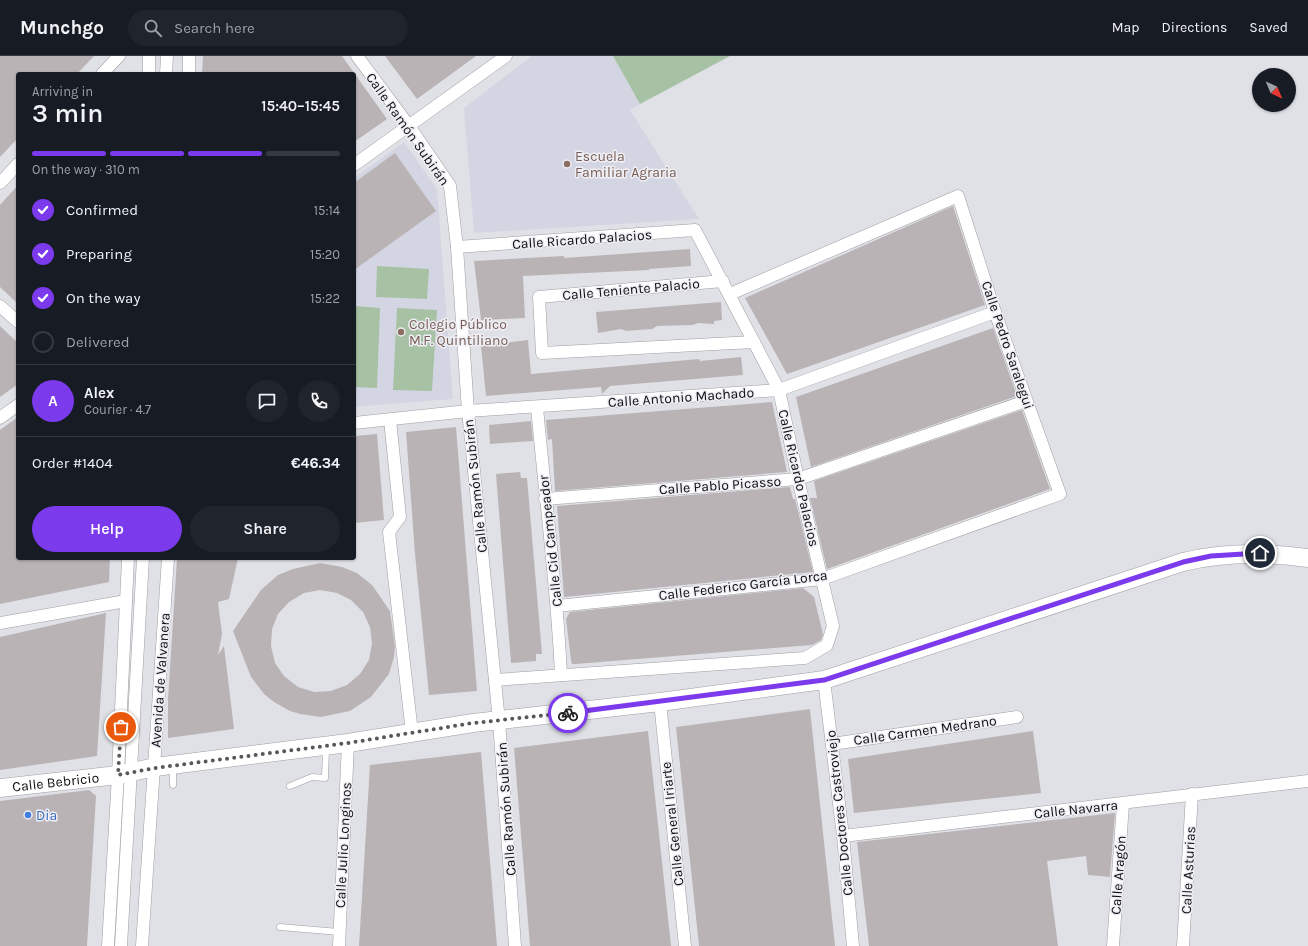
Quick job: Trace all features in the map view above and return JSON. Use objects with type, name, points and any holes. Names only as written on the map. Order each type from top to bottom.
[{"type":"street","points":[[104,72],[119,56]]},
{"type":"street","points":[[148,72],[149,56]]},
{"type":"street","points":[[166,72],[167,56]]},
{"type":"street","points":[[189,56],[189,72]]},
{"type":"street","name":"Calle Ramón Subirán","points":[[357,56],[409,126],[450,186],[458,247],[468,411],[499,721],[516,946]]},
{"type":"street","points":[[356,164],[506,56]]},
{"type":"street","points":[[0,183],[16,166]]},
{"type":"street","name":"Calle Pedro Saralegui","points":[[730,294],[958,196],[995,312],[1060,494]]},
{"type":"street","name":"Calle Ricardo Palacios","points":[[458,247],[695,230],[730,294],[779,390],[798,479],[833,626],[827,645],[805,658],[495,680]]},
{"type":"street","name":"Calle Teniente Palacio","points":[[723,281],[539,297],[542,353],[754,342]]},
{"type":"street","points":[[0,306],[16,320]]},
{"type":"street","name":"Calle Antonio Machado","points":[[356,423],[468,411],[779,390],[995,312]]},
{"type":"street","name":"Calle Pablo Picasso","points":[[545,499],[798,479],[1026,401]]},
{"type":"street","points":[[0,418],[16,406]]},
{"type":"street","name":"Calle Cid Campeador","points":[[537,407],[545,499],[558,606],[561,675]]},
{"type":"street","points":[[390,420],[400,517],[389,532],[412,733]]},
{"type":"street","name":"Calle Federico García Lorca","points":[[558,606],[822,579],[1060,494]]},
{"type":"street","name":"Calle Bebricio","points":[[0,788],[348,743],[473,723],[660,702],[824,680],[1183,562],[1211,556],[1247,553],[1273,553],[1308,558]]},
{"type":"street","name":"Avenida de Valvanera","points":[[121,946],[128,560]]},
{"type":"street","name":"Avenida de Valvanera","points":[[108,946],[125,773],[143,560]]},
{"type":"street","name":"Avenida de Valvanera","points":[[142,946],[168,560]]},
{"type":"street","points":[[0,623],[126,600]]},
{"type":"street","name":"Calle Doctores Castroviejo","points":[[824,680],[843,836],[853,946]]},
{"type":"street","name":"Calle General Iriarte","points":[[660,702],[685,946]]},
{"type":"street","name":"Calle Carmen Medrano","points":[[832,744],[1017,717]]},
{"type":"street","name":"Calle Julio Longinos","points":[[339,946],[348,743]]},
{"type":"street","name":"Calle Navarra","points":[[843,836],[1308,781]]},
{"type":"street","name":"Calle Asturias","points":[[1183,946],[1192,794]]},
{"type":"street","name":"Calle Aragón","points":[[1113,946],[1123,804]]},
{"type":"lane","points":[[290,786],[312,778],[325,778],[326,746]]},
{"type":"lane","points":[[172,765],[173,785]]},
{"type":"lane","points":[[280,927],[340,932]]},
{"type":"shaded area","name":"Escuela Familiar Agraria","points":[[532,56],[613,56],[640,104],[630,110],[699,219],[474,233],[464,108]]},
{"type":"shaded area","name":"Colegio Público M.F. Quintiliano","points":[[404,142],[437,189],[453,399],[356,407],[356,177]]},
{"type":"green space","points":[[613,56],[730,56],[640,104]]},
{"type":"green space","points":[[377,266],[429,269],[427,299],[376,297]]},
{"type":"green space","points":[[356,306],[380,308],[377,388],[356,387]]},
{"type":"green space","points":[[397,308],[437,310],[432,391],[393,390]]},
{"type":"building","points":[[0,56],[94,56],[79,72],[16,72],[16,140],[0,157]]},
{"type":"building","points":[[203,56],[342,56],[353,72],[202,72]]},
{"type":"building","points":[[385,56],[476,56],[417,99]]},
{"type":"building","points":[[356,76],[387,119],[356,141]]},
{"type":"building","points":[[395,153],[436,211],[356,269],[356,182]]},
{"type":"building","points":[[16,187],[16,302],[0,287],[0,205]]},
{"type":"building","points":[[953,206],[985,305],[787,374],[745,298]]},
{"type":"building","points":[[690,249],[691,266],[649,270],[523,276],[525,318],[481,320],[474,261],[564,256],[564,258]]},
{"type":"building","points":[[721,302],[722,320],[714,321],[714,324],[698,323],[693,325],[657,326],[652,329],[626,331],[621,329],[598,333],[596,312]]},
{"type":"building","points":[[0,326],[16,341],[16,385],[0,397]]},
{"type":"building","points":[[993,328],[1017,396],[811,467],[796,397]]},
{"type":"building","points":[[528,340],[531,374],[699,359],[700,361],[741,357],[743,375],[610,386],[602,394],[601,387],[486,396],[481,346]]},
{"type":"building","points":[[772,402],[787,472],[555,491],[552,439],[548,440],[546,420]]},
{"type":"building","points":[[1022,410],[1050,489],[827,569],[810,498],[817,498],[814,481]]},
{"type":"building","points":[[16,418],[16,560],[110,560],[109,582],[0,604],[0,430]]},
{"type":"building","points":[[531,421],[533,441],[490,444],[489,425]]},
{"type":"building","points":[[456,427],[477,691],[429,695],[415,554],[406,432]]},
{"type":"building","points":[[377,434],[384,520],[356,523],[356,436]]},
{"type":"building","points":[[520,472],[521,478],[527,478],[542,654],[536,654],[536,661],[511,663],[496,474]]},
{"type":"building","points":[[790,487],[793,499],[795,499],[813,572],[564,597],[557,506]]},
{"type":"building","points":[[177,560],[238,560],[229,599],[218,602],[222,634],[218,655],[224,646],[234,729],[168,738],[168,700]]},
{"type":"building","points":[[320,563],[342,567],[357,573],[372,585],[390,611],[395,647],[389,674],[371,697],[350,711],[321,717],[290,711],[274,702],[264,694],[251,677],[233,631],[261,590],[278,575],[293,569]],"holes":[[[320,590],[337,593],[351,600],[363,612],[370,627],[372,643],[369,660],[360,674],[347,685],[331,691],[314,692],[298,687],[284,676],[275,663],[271,646],[272,629],[278,614],[289,602],[304,593]]]},
{"type":"building","points":[[803,588],[814,597],[823,634],[821,640],[812,645],[572,664],[566,619],[570,612]]},
{"type":"building","points":[[106,613],[97,756],[0,770],[0,637]]},
{"type":"building","points":[[810,709],[835,946],[699,946],[676,727]]},
{"type":"building","points":[[648,731],[671,946],[530,946],[514,748]]},
{"type":"building","points":[[1033,731],[1041,793],[854,813],[848,759]]},
{"type":"building","points":[[481,752],[497,946],[359,946],[370,765]]},
{"type":"building","points":[[89,790],[96,796],[87,946],[0,946],[0,801]]},
{"type":"building","points":[[1115,813],[1110,877],[1088,875],[1086,856],[1047,861],[1058,946],[869,946],[857,842]]},
{"type":"way so far","points":[[121,727],[118,775],[132,771],[348,743],[473,723],[568,713]]},
{"type":"place","name":"Escuela Familiar Agraria","points":[[567,164]]},
{"type":"place","name":"Colegio Público M.F. Quintiliano","points":[[401,332]]},
{"type":"place","name":"Dia","points":[[28,815]]},
{"type":"route","points":[[568,713],[824,680],[1183,562],[1211,556],[1260,553]]}]
